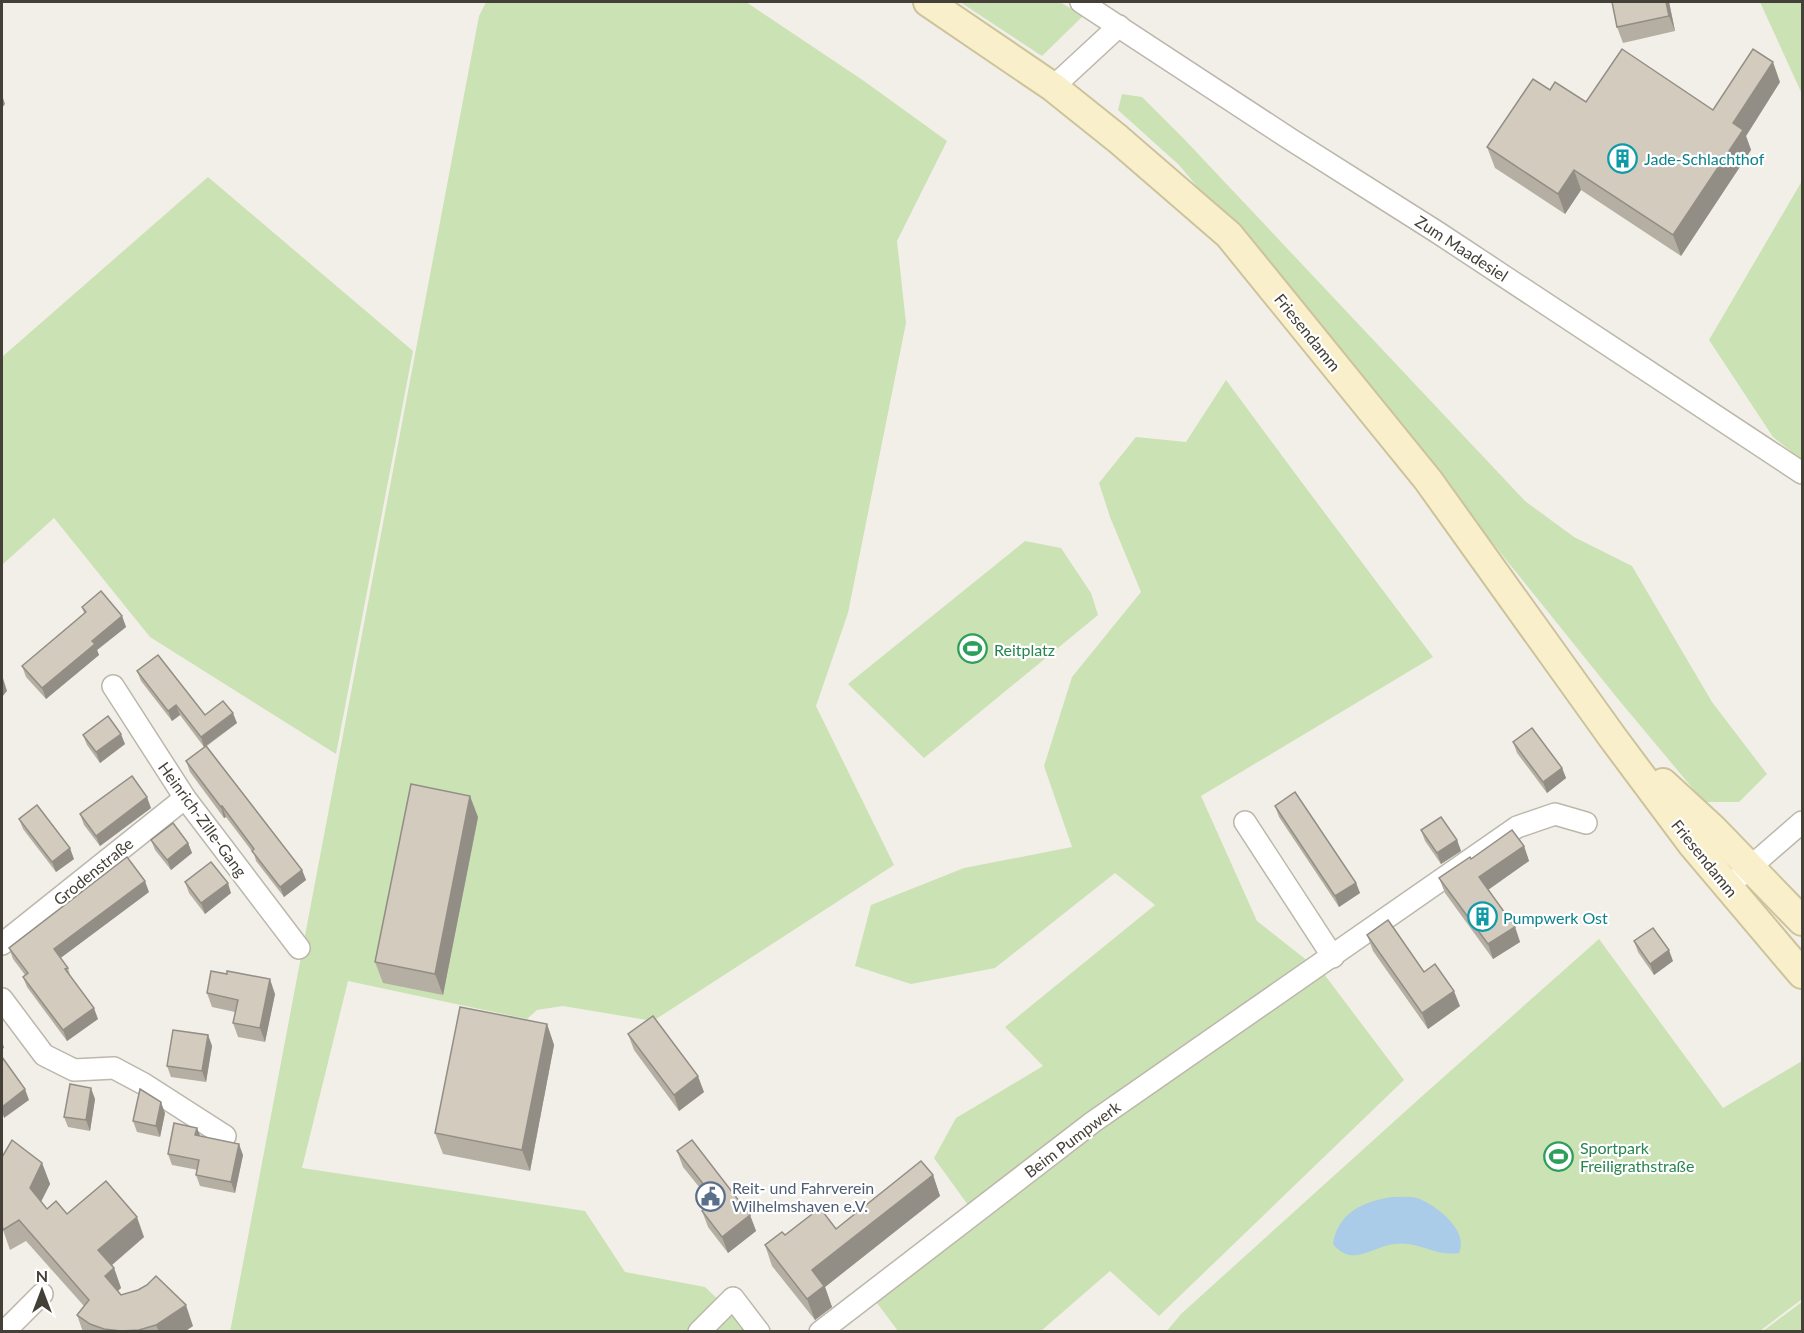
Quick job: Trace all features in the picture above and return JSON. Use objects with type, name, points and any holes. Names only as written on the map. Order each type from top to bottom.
[{"type":"main road","name":"Friesendamm","points":[[928,2],[1053,87],[1118,139],[1229,235],[1428,480],[1613,738],[1692,843],[1803,974]]},
{"type":"main road","name":"Friesendamm","points":[[1613,738],[1713,829],[1803,921]]},
{"type":"street","name":"Zum Maadesiel","points":[[1081,2],[1456,244],[1803,473]]},
{"type":"street","points":[[1053,87],[1119,26]]},
{"type":"street","name":"Heinrich-Zille-Gang","points":[[113,686],[185,798],[299,948]]},
{"type":"street","name":"Grodenstraße","points":[[2,944],[185,798]]},
{"type":"street","name":"Beim Pumpwerk","points":[[820,1332],[1093,1122],[1517,827],[1556,814],[1586,823]]},
{"type":"street","points":[[1245,822],[1333,957]]},
{"type":"street","points":[[1728,887],[1803,822]]},
{"type":"street","points":[[2,999],[44,1055],[74,1070],[114,1068],[144,1084],[225,1136]]},
{"type":"street","points":[[4,1332],[42,1294]]},
{"type":"street","points":[[699,1332],[733,1299],[759,1332]]},
{"type":"green space","points":[[486,2],[746,2],[864,81],[947,141],[897,241],[906,323],[848,613],[816,706],[894,865],[653,1021],[563,1006],[537,1010],[527,1019],[348,981],[302,1168],[585,1211],[625,1272],[705,1287],[751,1331],[230,1332],[479,16]]},
{"type":"green space","points":[[960,2],[1060,2],[1083,16],[1042,56]]},
{"type":"green space","points":[[1760,2],[1802,2],[1802,94]]},
{"type":"green space","points":[[1122,94],[1142,97],[1185,140],[1525,501],[1574,537],[1632,566],[1712,702],[1767,774],[1739,802],[1704,802],[1418,450],[1179,165],[1118,110]]},
{"type":"green space","points":[[208,177],[413,351],[336,754],[150,637],[54,518],[2,565],[2,357]]},
{"type":"green space","points":[[1802,181],[1802,460],[1773,437],[1709,340]]},
{"type":"green space","points":[[1226,380],[1433,657],[1201,796],[1257,921],[1309,962],[968,1205],[934,1158],[956,1118],[1043,1066],[1005,1027],[1155,905],[1115,873],[995,968],[911,984],[855,966],[871,905],[964,868],[1072,847],[1044,766],[1072,677],[1141,592],[1110,517],[1099,483],[1136,437],[1186,442]]},
{"type":"green space","name":"Reitplatz","points":[[1025,541],[1061,548],[1091,593],[1098,615],[924,758],[848,684]]},
{"type":"green space","name":"Sportpark Freiligrathstraße","points":[[1599,939],[1723,1108],[1802,1061],[1802,1299],[1760,1331],[1166,1332],[1181,1314]]},
{"type":"green space","points":[[1324,974],[1404,1080],[1159,1316],[1110,1271],[1041,1331],[898,1331],[874,1299],[1097,1128]]},
{"type":"green space","points":[[1802,1302],[1802,1331],[1763,1331]]},
{"type":"water","points":[[1393,1197],[1417,1198],[1441,1212],[1449,1219],[1460,1236],[1459,1253],[1442,1253],[1402,1243],[1362,1254],[1347,1255],[1333,1244],[1340,1224],[1354,1210],[1372,1202]]},
{"type":"building","points":[[1612,2],[1666,2],[1669,16],[1617,27]]},
{"type":"building","name":"Jade-Schlachthof","points":[[1622,49],[1713,110],[1753,49],[1773,62],[1733,123],[1743,130],[1673,235],[1574,170],[1558,194],[1487,147],[1533,79],[1550,90],[1555,82],[1586,102]]},
{"type":"building","points":[[101,591],[122,616],[92,641],[95,644],[42,688],[22,666],[86,612],[82,607]]},
{"type":"building","points":[[158,655],[205,715],[223,701],[233,713],[201,737],[176,705],[168,711],[137,671]]},
{"type":"building","points":[[108,716],[121,734],[96,752],[83,735]]},
{"type":"building","points":[[1532,728],[1562,768],[1543,782],[1513,742]]},
{"type":"building","points":[[206,746],[302,870],[280,887],[252,851],[254,849],[222,806],[186,761]]},
{"type":"building","points":[[132,776],[147,797],[96,836],[80,814]]},
{"type":"building","points":[[411,784],[470,796],[435,974],[375,962]]},
{"type":"building","points":[[1295,792],[1356,883],[1335,896],[1275,806]]},
{"type":"building","points":[[37,805],[70,848],[52,862],[19,819]]},
{"type":"building","points":[[1441,817],[1457,840],[1437,853],[1421,830]]},
{"type":"building","points":[[173,823],[188,843],[167,860],[151,840]]},
{"type":"building","points":[[1512,830],[1524,846],[1479,877],[1515,927],[1488,944],[1439,878]]},
{"type":"building","points":[[127,857],[145,881],[54,949],[68,968],[65,969],[94,1008],[63,1030],[23,977],[28,973],[9,948]]},
{"type":"building","points":[[211,862],[228,883],[201,903],[185,882]]},
{"type":"building","points":[[1388,920],[1424,972],[1435,964],[1454,991],[1422,1013],[1367,935]]},
{"type":"building","points":[[1653,928],[1669,950],[1650,964],[1634,941]]},
{"type":"building","points":[[211,971],[227,974],[227,971],[270,979],[260,1028],[233,1023],[238,1000],[207,993]]},
{"type":"building","points":[[460,1007],[547,1024],[522,1150],[435,1133]]},
{"type":"building","points":[[653,1016],[698,1076],[674,1095],[628,1034]]},
{"type":"building","points":[[173,1030],[208,1035],[202,1071],[167,1066]]},
{"type":"building","points":[[2,1057],[25,1089],[2,1107]]},
{"type":"building","points":[[70,1084],[91,1088],[86,1120],[64,1117]]},
{"type":"building","points":[[140,1089],[161,1102],[156,1126],[133,1121]]},
{"type":"building","points":[[174,1123],[197,1128],[195,1135],[239,1144],[231,1182],[196,1175],[199,1160],[168,1154]]},
{"type":"building","points":[[12,1140],[42,1163],[30,1188],[47,1209],[56,1201],[67,1214],[106,1181],[137,1217],[98,1250],[114,1268],[105,1276],[121,1295],[138,1290],[156,1276],[186,1305],[156,1325],[139,1330],[104,1329],[90,1324],[77,1315],[89,1300],[19,1220],[3,1230],[2,1157]]},
{"type":"building","points":[[692,1140],[750,1215],[722,1237],[702,1211],[716,1200],[677,1151]]},
{"type":"building","points":[[921,1161],[933,1175],[812,1270],[824,1286],[807,1299],[765,1245],[782,1232],[785,1235],[820,1208],[836,1229]]},
{"type":"place","name":"Jade-Schlachthof","points":[[1623,158]]},
{"type":"place","name":"Reitplatz","points":[[973,649]]},
{"type":"place","name":"Pumpwerk Ost","points":[[1482,917]]},
{"type":"place","name":"Sportpark Freiligrathstraße","points":[[1559,1156]]},
{"type":"place","name":"Reit- und Fahrverein Wilhelmshaven e.V.","points":[[711,1196]]}]
